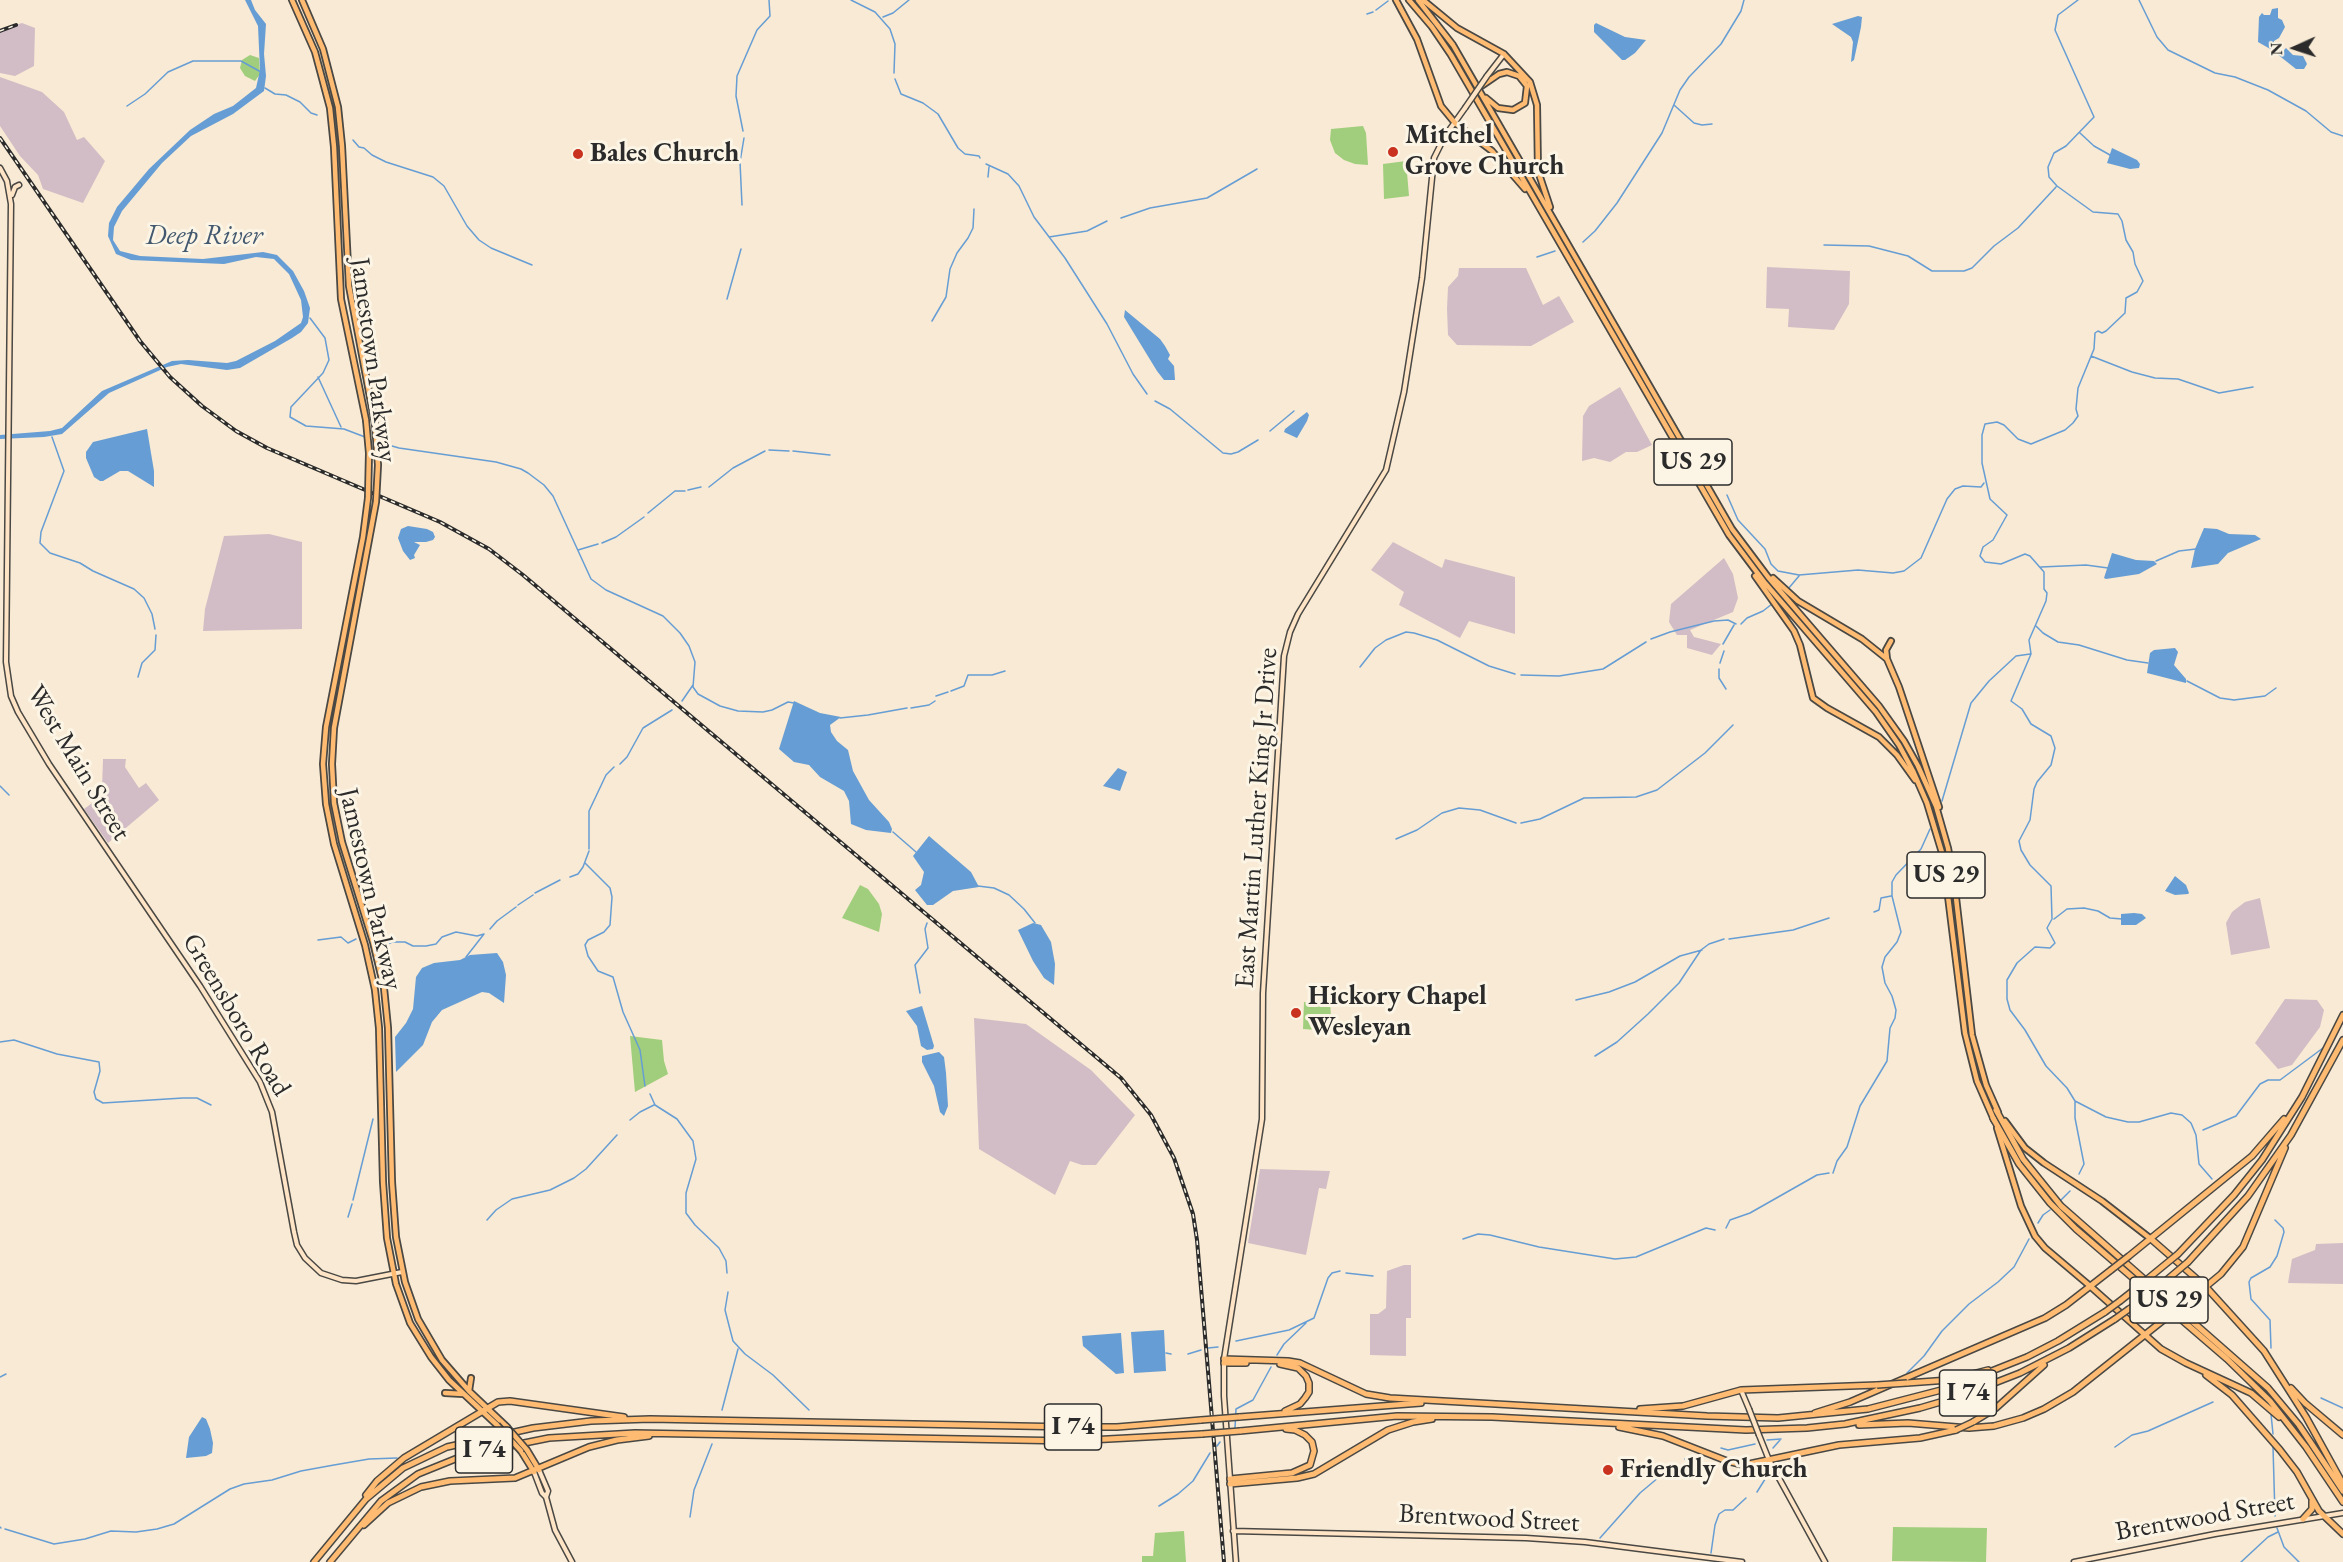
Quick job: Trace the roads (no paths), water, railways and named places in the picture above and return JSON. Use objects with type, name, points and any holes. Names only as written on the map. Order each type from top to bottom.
[{"type":"highway","name":"I 74","points":[[314,1562],[373,1492],[395,1473],[420,1458],[447,1447],[490,1436],[547,1426],[650,1419],[1072,1428],[1441,1402],[1778,1418],[1843,1413],[1911,1399],[1971,1381],[2058,1341],[2105,1312],[2178,1254],[2234,1196],[2262,1160],[2302,1096],[2343,1015]]},
{"type":"highway","name":"I 74","points":[[330,1562],[388,1495],[410,1478],[443,1462],[493,1448],[556,1437],[621,1432],[1071,1441],[1202,1434],[1397,1416],[1451,1416],[1729,1429],[1807,1428],[1875,1419],[1945,1401],[2020,1373],[2069,1348],[2143,1300],[2188,1262],[2248,1196],[2291,1135],[2343,1040]]},
{"type":"highway","points":[[1778,1418],[1825,1411],[2045,1318],[2066,1305],[2151,1239],[2252,1156],[2302,1096]]},
{"type":"highway","name":"US 29","points":[[1996,1110],[2023,1159],[2061,1206],[2268,1388],[2299,1425],[2343,1491]]},
{"type":"highway","name":"US 29","points":[[1993,1118],[2019,1164],[2064,1218],[2250,1380],[2300,1438],[2343,1502]]},
{"type":"highway","points":[[1807,1428],[1815,1430],[1886,1423],[1969,1428],[2013,1421],[2044,1409],[2073,1392],[2222,1274],[2243,1247],[2291,1135]]},
{"type":"highway","points":[[2151,1239],[2206,1287],[2249,1333],[2305,1403],[2343,1435]]},
{"type":"highway","points":[[2090,1286],[2161,1349],[2221,1385],[2240,1403],[2290,1461],[2324,1516],[2343,1534]]},
{"type":"highway","points":[[1585,1422],[1663,1436],[1739,1465],[1750,1465],[1861,1442],[1920,1438],[1956,1430],[1996,1408],[2039,1368],[2069,1348]]},
{"type":"highway","points":[[1603,1410],[1672,1407],[1741,1390],[1877,1385],[1961,1378],[2027,1357]]},
{"type":"highway","points":[[1224,1361],[1300,1363],[1366,1394],[1441,1402]]},
{"type":"highway","points":[[1224,1361],[1284,1364],[1298,1368],[1306,1376],[1309,1392],[1300,1404],[1271,1414]]},
{"type":"highway","points":[[2189,1365],[2251,1394],[2276,1413],[2300,1438]]},
{"type":"highway","points":[[2278,1371],[2343,1484]]},
{"type":"highway","points":[[353,1514],[372,1487],[394,1466],[498,1402],[506,1401],[650,1419]]},
{"type":"highway","points":[[1230,1481],[1297,1478],[1314,1474],[1388,1430],[1413,1422],[1451,1416]]},
{"type":"highway","points":[[1230,1481],[1292,1473],[1310,1465],[1314,1451],[1312,1442],[1295,1430],[1273,1428]]},
{"type":"highway","points":[[340,1550],[382,1508],[414,1489],[443,1482],[510,1479],[536,1471],[596,1445],[664,1434]]},
{"type":"highway","points":[[2303,1519],[2312,1509],[2312,1499]]},
{"type":"main road","name":"Jamestown Parkway","points":[[292,0],[315,52],[330,108],[341,299],[366,420],[369,453],[368,498],[363,537],[327,717],[324,775],[332,834],[368,955],[375,990],[379,1028],[382,1171],[387,1238],[393,1274],[414,1330],[431,1357],[463,1394],[503,1424],[524,1451],[536,1471],[557,1535],[572,1562]]},
{"type":"main road","name":"Jamestown Parkway","points":[[302,0],[323,49],[338,107],[342,146],[348,286],[375,424],[378,465],[376,502],[336,718],[332,774],[340,832],[376,953],[384,988],[390,1160],[396,1237],[402,1272],[411,1301],[426,1335],[447,1367],[497,1425],[524,1451]]},
{"type":"main road","points":[[1396,0],[1417,39],[1438,100],[1449,117],[1481,141],[1503,162],[1543,215]]},
{"type":"main road","name":"US 29","points":[[1409,0],[1432,27],[1451,55],[1719,520],[1745,558],[1888,728],[1907,758],[1924,794],[1943,856],[1965,1033],[1974,1071],[1993,1118]]},
{"type":"main road","points":[[1420,0],[1457,28],[1504,54],[1525,75],[1534,90],[1537,105],[1538,171],[1546,199],[1562,234]]},
{"type":"main road","name":"US 29","points":[[1420,0],[1453,45],[1478,85],[1716,502],[1758,564],[1872,697],[1896,729],[1921,772],[1942,824],[1948,848],[1972,1035],[1982,1075],[1996,1110]]},
{"type":"main road","name":"East Martin Luther King Jr Drive","points":[[1236,1562],[1224,1396],[1224,1361],[1262,1119],[1263,993],[1284,656],[1290,632],[1298,614],[1386,470],[1404,392],[1421,285],[1434,158],[1445,136],[1478,85],[1504,54]]},
{"type":"main road","points":[[1515,73],[1525,82],[1527,99],[1518,109],[1503,111],[1487,99],[1478,85],[1488,83],[1499,74],[1515,73]]},
{"type":"main road","name":"West Main Street","points":[[0,168],[8,181],[11,202],[6,662],[11,696],[48,762],[123,875]]},
{"type":"main road","points":[[11,202],[14,189],[19,185]]},
{"type":"main road","points":[[1745,558],[1794,631],[1800,645],[1813,698],[1879,737],[1904,764],[1924,794]]},
{"type":"main road","points":[[1758,564],[1798,601],[1872,646],[1887,659]]},
{"type":"main road","points":[[1891,641],[1886,650],[1887,659],[1926,764],[1942,824]]},
{"type":"main road","name":"Greensboro Road","points":[[123,875],[201,987],[265,1092],[275,1121],[295,1237],[303,1256],[321,1273],[342,1280],[356,1281],[402,1272]]},
{"type":"main road","points":[[1996,1110],[2025,1148],[2062,1176],[2102,1201],[2151,1239]]},
{"type":"main road","points":[[1993,1118],[2006,1152],[2021,1206],[2035,1236],[2045,1248],[2090,1286]]},
{"type":"main road","points":[[469,1391],[471,1378]]},
{"type":"main road","points":[[449,1380],[449,1387],[445,1394],[463,1394]]},
{"type":"main road","points":[[1741,1390],[1769,1460],[1825,1562]]},
{"type":"main road","name":"Brentwood Street","points":[[2074,1562],[2342,1513]]},
{"type":"main road","name":"Brentwood Street","points":[[1233,1531],[1526,1538],[1585,1542],[1742,1562]]},
{"type":"water","points":[[245,0],[251,0],[255,10],[266,24],[264,91],[233,114],[191,136],[162,163],[122,211],[114,227],[113,240],[120,251],[140,256],[203,259],[263,252],[277,255],[293,271],[304,291],[310,308],[308,323],[292,338],[240,368],[227,370],[181,364],[167,367],[109,393],[62,434],[0,439],[0,435],[62,428],[102,391],[172,361],[227,363],[236,361],[275,341],[301,323],[303,317],[301,300],[289,274],[274,259],[256,257],[224,264],[131,260],[116,254],[108,236],[109,223],[117,207],[149,169],[190,130],[214,114],[233,106],[256,88],[260,70],[258,26]]},
{"type":"water","points":[[2278,8],[2278,18],[2282,20],[2285,27],[2273,45],[2283,51],[2286,48],[2293,55],[2303,56],[2307,64],[2304,69],[2296,69],[2258,42],[2259,17],[2262,13],[2270,15],[2272,9]]},
{"type":"water","points":[[1858,16],[1862,17],[1861,27],[1854,60],[1851,62],[1853,42],[1851,37],[1832,24]]},
{"type":"water","points":[[1596,23],[1625,37],[1646,40],[1635,53],[1622,60],[1594,32]]},
{"type":"water","points":[[2112,148],[2137,160],[2140,164],[2139,168],[2130,169],[2107,163]]},
{"type":"water","points":[[1125,310],[1160,339],[1165,346],[1170,355],[1168,359],[1174,366],[1175,380],[1164,380],[1157,371],[1124,317]]},
{"type":"water","points":[[1307,412],[1309,415],[1307,421],[1297,438],[1284,432],[1285,429]]},
{"type":"water","points":[[147,429],[154,471],[154,487],[128,471],[120,471],[103,481],[94,477],[86,458],[86,452],[93,442]]},
{"type":"water","points":[[408,526],[427,529],[433,532],[435,537],[426,542],[414,542],[420,545],[414,555],[415,558],[410,560],[403,551],[398,538],[401,529]]},
{"type":"water","points":[[2204,528],[2217,529],[2229,534],[2255,535],[2261,539],[2228,553],[2218,564],[2191,568],[2195,549]]},
{"type":"water","points":[[2112,553],[2136,560],[2154,561],[2157,564],[2139,574],[2106,579],[2104,578]]},
{"type":"water","points":[[2175,648],[2178,652],[2174,665],[2186,679],[2186,683],[2147,673],[2150,653],[2154,650]]},
{"type":"water","points":[[794,701],[820,713],[841,717],[830,725],[831,732],[837,741],[848,750],[853,771],[869,800],[889,822],[891,833],[866,830],[851,824],[849,801],[844,791],[820,777],[809,765],[794,762],[779,749]]},
{"type":"water","points":[[1118,768],[1127,772],[1120,791],[1103,786]]},
{"type":"water","points":[[929,836],[971,872],[979,887],[953,891],[933,905],[927,905],[915,890],[921,885],[924,872],[913,856]]},
{"type":"water","points":[[2175,876],[2186,885],[2188,894],[2175,895],[2165,891]]},
{"type":"water","points":[[2121,914],[2142,914],[2146,918],[2136,925],[2121,925]]},
{"type":"water","points":[[1033,923],[1041,925],[1051,942],[1055,964],[1054,985],[1044,978],[1018,930]]},
{"type":"water","points":[[497,953],[503,962],[506,975],[504,1003],[489,993],[482,992],[442,1010],[432,1022],[423,1045],[396,1072],[395,1037],[413,1009],[416,977],[422,968],[434,963],[460,960],[470,955]]},
{"type":"water","points":[[922,1006],[933,1049],[927,1050],[921,1046],[917,1026],[906,1011]]},
{"type":"water","points":[[939,1052],[944,1057],[946,1073],[948,1106],[944,1116],[940,1112],[934,1086],[922,1062],[922,1056]]},
{"type":"water","points":[[1164,1330],[1166,1371],[1134,1373],[1131,1332]]},
{"type":"water","points":[[1121,1333],[1124,1373],[1116,1374],[1083,1346],[1082,1336]]},
{"type":"water","points":[[202,1417],[206,1419],[210,1429],[213,1443],[212,1453],[206,1456],[186,1458],[189,1437]]},
{"type":"waterway","points":[[743,131],[736,96],[737,76],[757,30],[770,16],[769,0]]},
{"type":"waterway","points":[[851,0],[875,12],[890,29],[895,44],[894,73]]},
{"type":"waterway","points":[[883,17],[893,13],[909,0]]},
{"type":"waterway","points":[[1583,242],[1595,231],[1617,203],[1662,133],[1680,90],[1689,77],[1721,44],[1741,11],[1744,0]]},
{"type":"waterway","points":[[2078,0],[2058,15],[2055,30],[2094,117],[2066,146],[2054,153],[2048,167],[2049,177],[2057,186],[2093,212],[2118,214],[2143,281],[2137,292],[2126,298],[2125,313],[2106,331],[2095,333],[2094,349],[2078,388],[2076,409],[2078,416],[2073,423],[2065,430],[2031,444],[2018,439],[2004,425],[1997,422],[1985,424],[1982,435],[1982,463],[1990,499],[2007,515],[1993,540],[1983,547],[1980,556],[1985,562],[2001,564],[2025,554],[2030,556],[2044,572],[2044,589],[2047,593],[2046,601],[2029,640],[2031,654],[2011,701],[2022,709],[2031,724],[2051,736],[2055,748],[2051,765],[2034,789],[2030,820],[2019,841],[2021,850],[2030,865],[2051,886],[2052,919],[2047,928],[2055,943],[2050,948],[2035,947],[2017,963],[2007,980],[2007,999],[2010,1010],[2025,1030],[2046,1066],[2067,1088],[2075,1101],[2106,1117],[2128,1122],[2139,1122],[2171,1113],[2182,1115],[2191,1123],[2196,1135],[2199,1164],[2212,1179]]},
{"type":"waterway","points":[[2139,0],[2157,37],[2168,50],[2215,73],[2235,77],[2268,90],[2306,111],[2331,132],[2343,136]]},
{"type":"waterway","points":[[1376,10],[1388,1]]},
{"type":"waterway","points":[[1367,14],[1373,12]]},
{"type":"waterway","points":[[127,106],[145,94],[168,72],[193,61],[241,61],[261,72]]},
{"type":"waterway","points":[[895,79],[901,94],[923,103],[938,114],[958,148],[965,154],[980,158]]},
{"type":"waterway","points":[[265,88],[275,94],[286,95],[300,102],[311,113],[317,115]]},
{"type":"waterway","points":[[1674,105],[1694,123],[1712,124]]},
{"type":"waterway","points":[[2080,133],[2094,146],[2110,155]]},
{"type":"waterway","points":[[742,205],[740,162],[744,138]]},
{"type":"waterway","points":[[353,140],[359,147],[386,162],[433,177],[444,186],[467,226],[479,240],[491,248],[532,265]]},
{"type":"waterway","points":[[986,164],[1008,174],[1019,186],[1034,217],[1065,258],[1107,324],[1133,374],[1147,394]]},
{"type":"waterway","points":[[988,177],[989,167]]},
{"type":"waterway","points":[[1121,218],[1150,208],[1207,198],[1257,169]]},
{"type":"waterway","points":[[1824,245],[1869,246],[1908,256],[1932,271],[1964,271],[1972,268],[1994,246],[2018,228],[2056,187]]},
{"type":"waterway","points":[[932,321],[946,297],[950,269],[957,253],[973,228],[974,209]]},
{"type":"waterway","points":[[1049,237],[1087,231],[1107,221]]},
{"type":"waterway","points":[[727,299],[741,249]]},
{"type":"waterway","points":[[1537,257],[1555,251]]},
{"type":"waterway","points":[[310,318],[325,338],[329,360],[323,373],[291,407],[290,417],[306,426],[344,429],[365,437]]},
{"type":"waterway","points":[[2091,356],[2132,372],[2155,378],[2178,379],[2219,393],[2253,387]]},
{"type":"waterway","points":[[318,377],[341,427]]},
{"type":"waterway","points":[[1155,401],[1170,409],[1223,453],[1238,452],[1258,440]]},
{"type":"waterway","points":[[1270,431],[1294,411]]},
{"type":"waterway","points":[[52,437],[64,471],[41,532],[40,543],[50,553],[80,563],[134,589],[144,598],[152,614],[155,629]]},
{"type":"waterway","points":[[378,442],[399,448],[496,462],[528,473],[544,485],[553,496],[591,579],[606,590],[663,616],[680,633],[689,646],[695,662],[693,687],[698,694],[720,706],[738,711],[763,712],[788,702],[794,703]]},
{"type":"waterway","points":[[769,450],[789,451]]},
{"type":"waterway","points":[[709,487],[733,468],[765,451]]},
{"type":"waterway","points":[[793,451],[830,455]]},
{"type":"waterway","points":[[1727,495],[1738,520],[1765,549],[1771,564],[1778,571],[1799,575],[1858,570],[1893,573],[1904,571],[1921,558],[1947,499],[1955,489],[1963,486],[1981,487],[1984,483]]},
{"type":"waterway","points":[[688,490],[701,487]]},
{"type":"waterway","points":[[648,513],[675,491],[685,491]]},
{"type":"waterway","points":[[602,543],[616,537],[644,517]]},
{"type":"waterway","points":[[578,550],[598,544]]},
{"type":"waterway","points":[[2156,561],[2179,551],[2196,549]]},
{"type":"waterway","points":[[2041,567],[2086,565],[2108,568]]},
{"type":"waterway","points":[[1788,589],[1799,576]]},
{"type":"waterway","points":[[1741,624],[1772,604]]},
{"type":"waterway","points":[[1651,639],[1714,621],[1728,620],[1736,624]]},
{"type":"waterway","points":[[1723,644],[1734,625]]},
{"type":"waterway","points":[[2036,626],[2058,642],[2079,645],[2127,660],[2148,663]]},
{"type":"waterway","points":[[1360,667],[1375,648],[1386,640],[1406,632],[1437,640],[1489,666],[1515,674]]},
{"type":"waterway","points":[[138,677],[142,663],[155,650],[156,635]]},
{"type":"waterway","points":[[1521,675],[1559,676],[1603,669],[1646,642]]},
{"type":"waterway","points":[[1720,663],[1724,651]]},
{"type":"waterway","points":[[1942,801],[1971,703],[1989,681],[2016,656],[2030,654]]},
{"type":"waterway","points":[[1719,669],[1719,678],[1726,689]]},
{"type":"waterway","points":[[951,691],[964,686],[968,675],[992,675],[1005,671]]},
{"type":"waterway","points":[[2187,681],[2220,698],[2234,700],[2265,696],[2276,688]]},
{"type":"waterway","points":[[682,701],[693,685]]},
{"type":"waterway","points":[[936,696],[948,692]]},
{"type":"waterway","points":[[911,708],[929,705],[935,701]]},
{"type":"waterway","points":[[840,718],[907,708]]},
{"type":"waterway","points":[[620,764],[627,757],[643,728],[672,710]]},
{"type":"waterway","points":[[1521,823],[1540,819],[1584,798],[1636,797],[1657,790],[1705,753],[1733,725]]},
{"type":"waterway","points":[[589,849],[589,811],[606,775],[614,767]]},
{"type":"waterway","points":[[0,786],[9,795]]},
{"type":"waterway","points":[[1396,839],[1417,830],[1442,813],[1459,808],[1480,810],[1516,823]]},
{"type":"waterway","points":[[1833,1173],[1837,1161],[1847,1147],[1860,1106],[1887,1061],[1890,1028],[1896,1010],[1885,983],[1882,967],[1885,957],[1897,942],[1901,932],[1892,896],[1892,882],[1921,849],[1930,829]]},
{"type":"waterway","points":[[893,832],[916,852]]},
{"type":"waterway","points":[[570,877],[578,874],[589,851]]},
{"type":"waterway","points":[[585,863],[610,888],[612,897],[610,925],[604,932],[588,940],[585,945],[588,956],[598,971],[613,977],[623,1012],[640,1050],[645,1086]]},
{"type":"waterway","points":[[535,893],[560,880]]},
{"type":"waterway","points":[[978,886],[994,888],[1009,895],[1035,923]]},
{"type":"waterway","points":[[518,905],[533,895]]},
{"type":"waterway","points":[[1874,912],[1879,910],[1881,898],[1891,896]]},
{"type":"waterway","points":[[490,929],[516,907]]},
{"type":"waterway","points":[[2054,919],[2067,909],[2084,908],[2098,911],[2110,918],[2122,919]]},
{"type":"waterway","points":[[1729,939],[1793,930],[1829,918]]},
{"type":"waterway","points":[[920,993],[915,965],[928,948],[925,929],[927,923]]},
{"type":"waterway","points":[[386,945],[392,942],[405,942],[413,946],[426,946],[436,944],[442,937],[456,932],[477,936],[484,934]]},
{"type":"waterway","points":[[466,957],[484,934]]},
{"type":"waterway","points":[[318,940],[341,937],[348,943],[356,939]]},
{"type":"waterway","points":[[1595,1056],[1617,1042],[1648,1014],[1679,983],[1701,950],[1709,944],[1724,939]]},
{"type":"waterway","points":[[1576,1000],[1609,992],[1635,982],[1680,956],[1702,950]]},
{"type":"waterway","points":[[0,1042],[14,1040],[57,1054],[99,1062],[100,1071],[94,1092],[96,1099],[103,1103],[197,1098],[211,1105]]},
{"type":"waterway","points":[[2203,1130],[2236,1116],[2260,1084],[2268,1080],[2280,1080],[2323,1048]]},
{"type":"waterway","points":[[650,1094],[655,1105],[677,1119],[693,1141],[696,1159],[686,1193],[686,1213],[719,1248],[726,1261],[727,1273]]},
{"type":"waterway","points":[[2075,1102],[2075,1118],[2084,1164],[2079,1174]]},
{"type":"waterway","points":[[630,1120],[654,1105]]},
{"type":"waterway","points":[[353,1200],[373,1119]]},
{"type":"waterway","points":[[487,1220],[496,1210],[512,1199],[550,1190],[574,1178],[586,1169],[617,1135]]},
{"type":"waterway","points":[[1726,1228],[1730,1220],[1750,1213],[1817,1175],[1829,1173]]},
{"type":"waterway","points":[[2061,1200],[2070,1191]]},
{"type":"waterway","points":[[348,1217],[352,1204]]},
{"type":"waterway","points":[[2038,1223],[2050,1210]]},
{"type":"waterway","points":[[2271,1348],[2270,1320],[2251,1299],[2249,1282],[2251,1278],[2270,1267],[2277,1256],[2284,1232],[2275,1220]]},
{"type":"waterway","points":[[1463,1239],[1478,1234],[1490,1235],[1539,1247],[1615,1259],[1636,1257],[1706,1228],[1715,1230]]},
{"type":"waterway","points":[[1907,1373],[1924,1356],[1942,1331],[1969,1304],[2014,1267],[2029,1239]]},
{"type":"waterway","points":[[1236,1341],[1289,1330],[1314,1318],[1328,1278],[1332,1273],[1340,1271]]},
{"type":"waterway","points":[[1346,1273],[1373,1276]]},
{"type":"waterway","points":[[728,1292],[725,1310],[733,1341],[809,1410]]},
{"type":"waterway","points":[[1277,1355],[1284,1344],[1306,1323]]},
{"type":"waterway","points":[[1208,1348],[1218,1347]]},
{"type":"waterway","points":[[722,1410],[738,1349]]},
{"type":"waterway","points":[[1188,1354],[1201,1350]]},
{"type":"waterway","points":[[1166,1353],[1171,1354]]},
{"type":"waterway","points":[[1235,1428],[1236,1409],[1253,1400],[1271,1367]]},
{"type":"waterway","points":[[0,1377],[6,1374]]},
{"type":"waterway","points":[[2321,1398],[2343,1408]]},
{"type":"waterway","points":[[2115,1447],[2132,1435],[2148,1431],[2213,1402]]},
{"type":"waterway","points":[[2271,1414],[2273,1434]]},
{"type":"waterway","points":[[1767,1440],[1781,1439]]},
{"type":"waterway","points":[[1773,1448],[1780,1440]]},
{"type":"waterway","points":[[1217,1446],[1220,1442]]},
{"type":"waterway","points":[[690,1517],[694,1490],[712,1444]]},
{"type":"waterway","points":[[1721,1448],[1728,1450],[1755,1444]]},
{"type":"waterway","points":[[2273,1447],[2275,1516]]},
{"type":"waterway","points":[[1159,1506],[1193,1481],[1210,1453]]},
{"type":"waterway","points":[[1685,1459],[1700,1456]]},
{"type":"waterway","points":[[5,1529],[54,1544],[85,1539],[111,1531],[136,1532],[157,1529],[174,1524],[230,1489],[244,1484],[369,1459],[397,1458]]},
{"type":"waterway","points":[[1600,1538],[1640,1493],[1665,1472],[1678,1466]]},
{"type":"waterway","points":[[1757,1492],[1768,1471]]},
{"type":"waterway","points":[[1711,1553],[1719,1514],[1725,1510],[1733,1510],[1746,1498]]},
{"type":"waterway","points":[[2277,1528],[2284,1547],[2299,1562]]},
{"type":"waterway","points":[[2241,1562],[2268,1537],[2278,1532]]},
{"type":"railway","points":[[0,31],[16,25]]},
{"type":"railway","points":[[0,138],[140,341],[170,377],[202,406],[236,431],[267,448],[440,522],[489,549],[523,575],[1121,1078],[1151,1115],[1174,1158],[1193,1214],[1224,1562]]},
{"type":"place","name":"Mitchel Grove Church","points":[[1393,152]]},
{"type":"place","name":"Bales Church","points":[[578,154]]},
{"type":"place","name":"Hickory Chapel Wesleyan","points":[[1296,1013]]},
{"type":"place","name":"Friendly Church","points":[[1608,1470]]},
{"type":"water label","name":"Deep River","points":[[204,236]]}]
